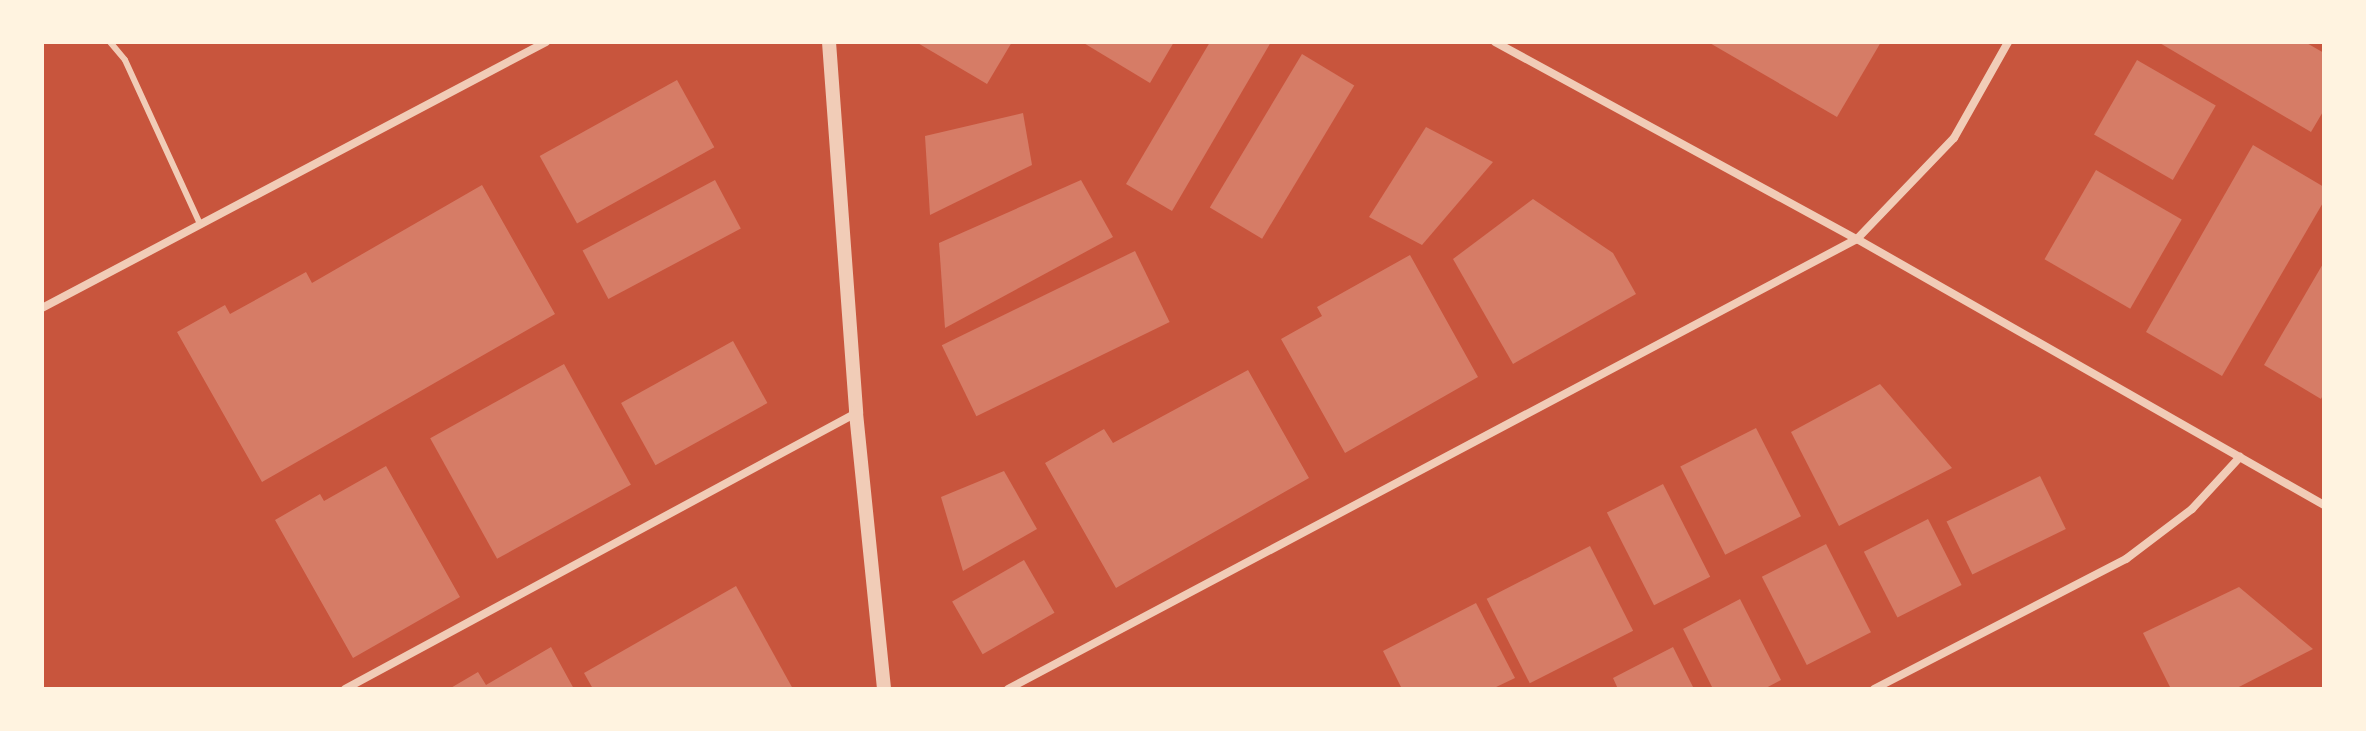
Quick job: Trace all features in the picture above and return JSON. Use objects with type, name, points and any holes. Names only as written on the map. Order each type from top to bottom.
[{"type":"street","points":[[42,308],[546,42]]},
{"type":"street","points":[[829,42],[856,413],[884,689]]},
{"type":"street","points":[[1495,42],[1857,239],[2324,505]]},
{"type":"street","points":[[1008,689],[1857,239],[1954,138],[2008,42]]},
{"type":"street","points":[[345,689],[856,413]]},
{"type":"street","points":[[1874,689],[2126,559],[2192,509],[2240,457]]},
{"type":"lane","points":[[110,42],[125,60],[200,224]]},
{"type":"building","points":[[916,42],[1012,42],[987,84]]},
{"type":"building","points":[[1082,42],[1174,42],[1150,83]]},
{"type":"building","points":[[1210,42],[1271,42],[1172,211],[1126,184]]},
{"type":"building","points":[[1708,42],[1881,42],[1837,117]]},
{"type":"building","points":[[2158,42],[2305,42],[2324,53],[2324,110],[2311,132]]},
{"type":"building","points":[[1302,54],[1354,85],[1262,239],[1210,207]]},
{"type":"building","points":[[2137,60],[2216,106],[2173,180],[2094,134]]},
{"type":"building","points":[[677,80],[714,147],[577,223],[540,156]]},
{"type":"building","points":[[1023,113],[1032,165],[930,215],[925,136]]},
{"type":"building","points":[[1426,127],[1493,162],[1422,245],[1369,217]]},
{"type":"building","points":[[2253,145],[2324,187],[2324,201],[2222,376],[2146,332]]},
{"type":"building","points":[[2096,170],[2182,220],[2130,309],[2044,259]]},
{"type":"building","points":[[715,180],[741,229],[608,299],[583,250]]},
{"type":"building","points":[[1081,180],[1113,237],[945,328],[939,243]]},
{"type":"building","points":[[482,185],[555,314],[262,482],[177,332],[225,305],[230,314],[306,272],[312,283]]},
{"type":"building","points":[[1533,199],[1613,253],[1636,294],[1513,364],[1453,259]]},
{"type":"building","points":[[1135,251],[1170,322],[976,416],[942,345]]},
{"type":"building","points":[[1410,255],[1478,377],[1345,453],[1281,339],[1322,316],[1317,307]]},
{"type":"building","points":[[2324,262],[2324,393],[2321,399],[2264,365]]},
{"type":"building","points":[[733,341],[767,403],[655,465],[621,403]]},
{"type":"building","points":[[564,364],[631,485],[497,559],[430,438]]},
{"type":"building","points":[[1248,370],[1309,478],[1116,588],[1045,463],[1104,429],[1113,443]]},
{"type":"building","points":[[1880,384],[1952,468],[1839,526],[1791,432]]},
{"type":"building","points":[[1756,428],[1801,516],[1725,555],[1680,467]]},
{"type":"building","points":[[386,466],[460,597],[353,658],[275,520],[320,494],[324,501]]},
{"type":"building","points":[[1004,471],[1037,529],[963,571],[941,497]]},
{"type":"building","points":[[2040,476],[2066,529],[1972,575],[1947,522]]},
{"type":"building","points":[[1663,484],[1710,577],[1654,605],[1607,513]]},
{"type":"building","points":[[1928,519],[1962,585],[1897,618],[1864,552]]},
{"type":"building","points":[[1826,544],[1871,632],[1807,665],[1762,577]]},
{"type":"building","points":[[1590,546],[1633,631],[1530,683],[1487,599]]},
{"type":"building","points":[[1024,560],[1054,613],[983,654],[952,602]]},
{"type":"building","points":[[736,586],[793,689],[593,689],[584,673]]},
{"type":"building","points":[[2239,587],[2313,649],[2235,689],[2171,689],[2143,633]]},
{"type":"building","points":[[1740,599],[1781,680],[1764,689],[1713,689],[1683,629]]},
{"type":"building","points":[[1476,603],[1515,678],[1492,689],[1402,689],[1383,651]]},
{"type":"building","points":[[551,647],[574,689],[449,689],[478,672],[486,685]]},
{"type":"building","points":[[1673,647],[1694,689],[1618,689],[1613,678]]}]
